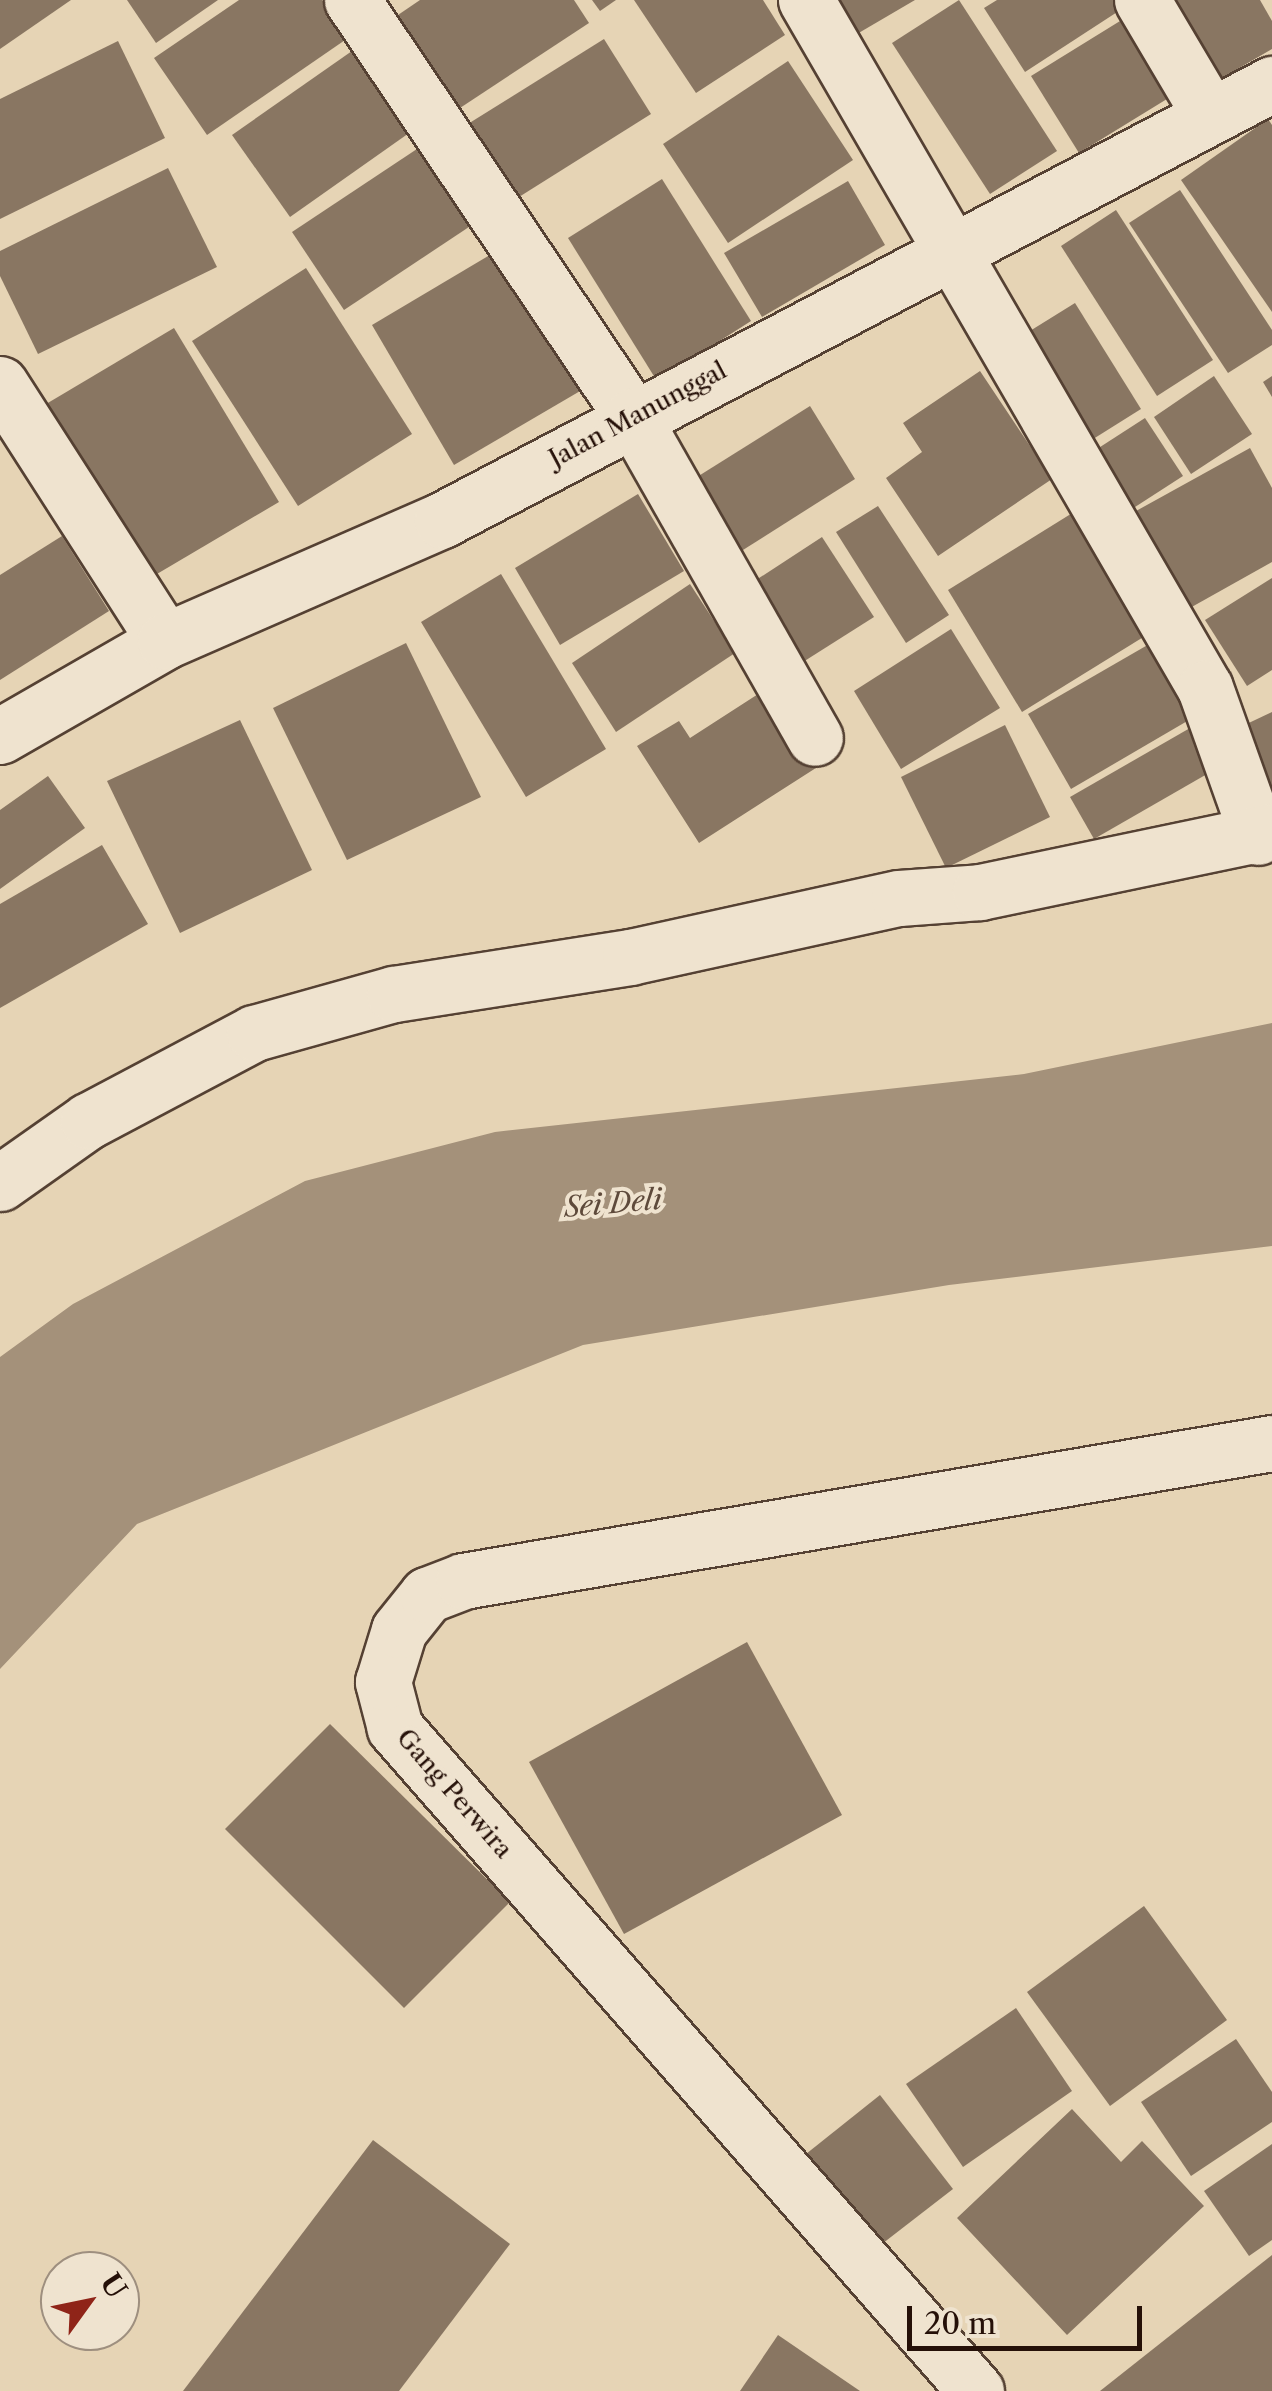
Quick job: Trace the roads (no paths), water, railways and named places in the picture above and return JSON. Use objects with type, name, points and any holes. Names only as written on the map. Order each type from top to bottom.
[{"type":"street","points":[[352,0],[632,416],[815,738]]},
{"type":"street","points":[[0,1183],[88,1121],[254,1032],[394,994],[630,958],[899,898],[980,892],[1265,834],[1205,688],[806,0]]},
{"type":"street","points":[[1142,0],[1210,115]]},
{"type":"street","name":"Jalan Manunggal","points":[[0,736],[165,641],[442,520],[632,416],[955,256],[1272,84]]},
{"type":"street","points":[[0,384],[165,641]]},
{"type":"street","name":"Gang Perwira","points":[[976,2391],[395,1728],[383,1682],[398,1630],[427,1595],[463,1582],[1272,1443]]},
{"type":"water","name":"Sei Deli","points":[[1272,1023],[1272,1246],[949,1285],[583,1345],[137,1524],[0,1669],[0,1357],[73,1304],[305,1181],[495,1132],[1024,1074]]}]
